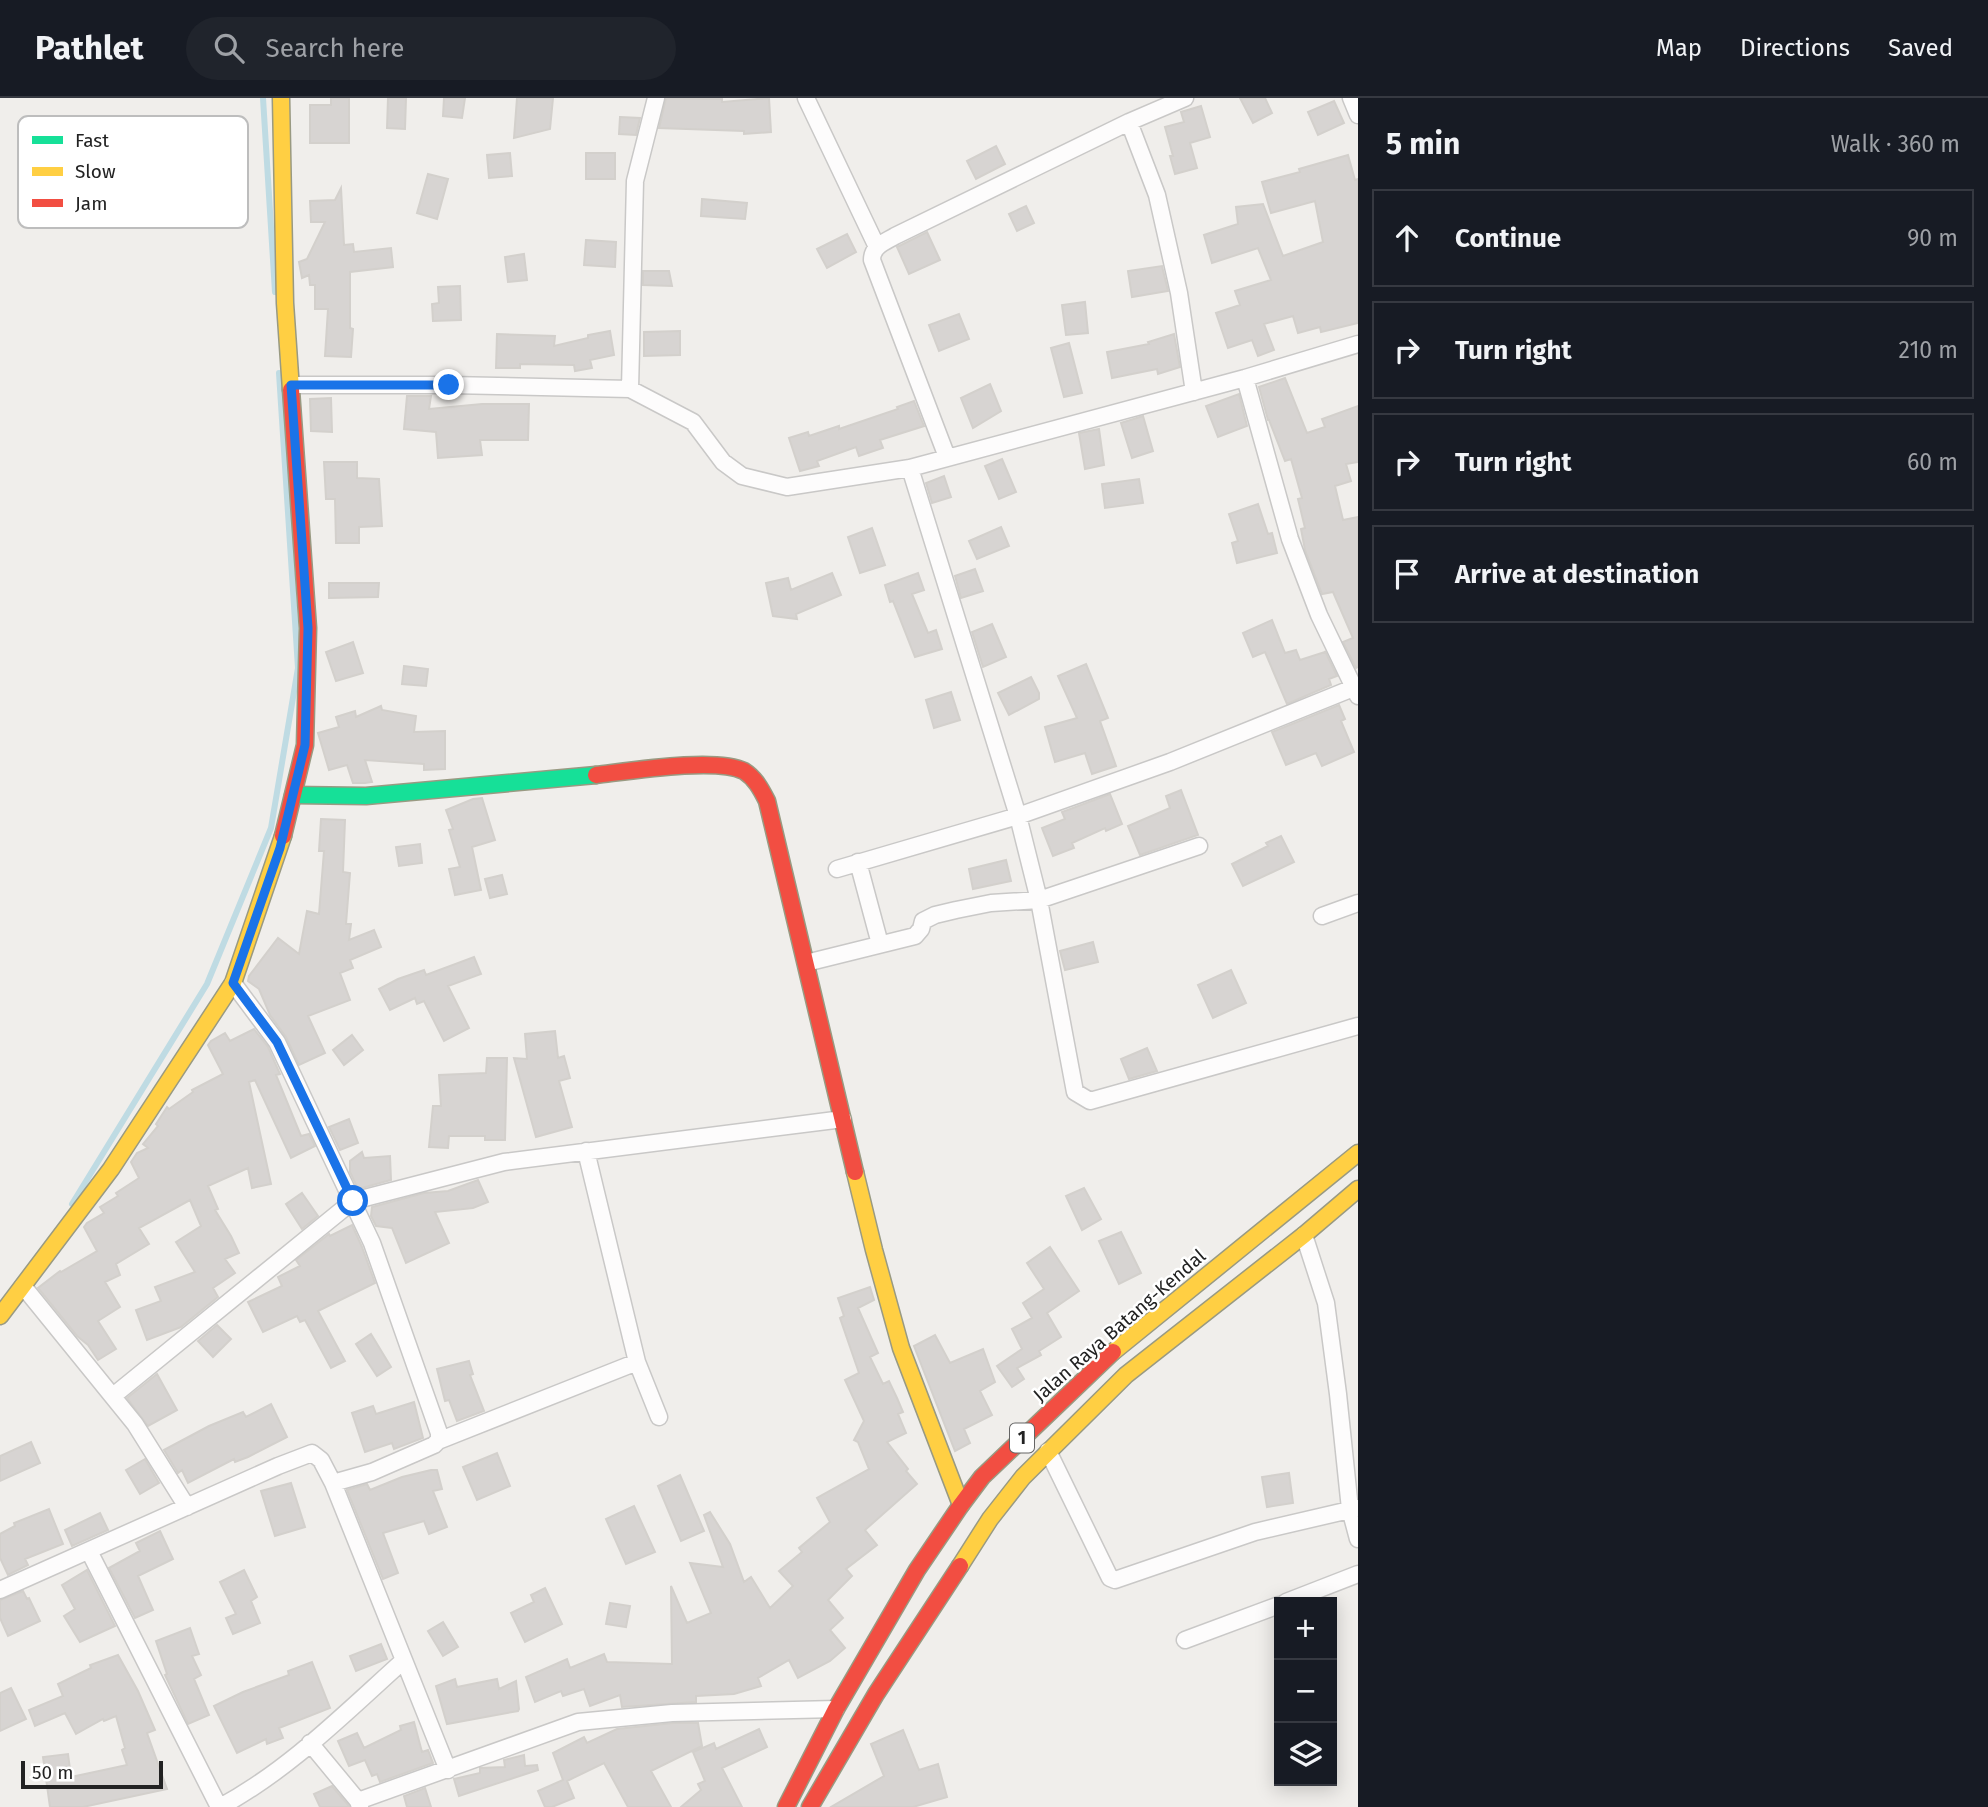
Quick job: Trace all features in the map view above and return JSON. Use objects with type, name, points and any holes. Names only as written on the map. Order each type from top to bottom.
[{"type":"main road","points":[[0,1316],[111,1169],[233,983],[280,848],[305,745],[308,628],[285,303],[281,98]]},
{"type":"main road","points":[[293,795],[366,796],[709,764],[728,765],[752,776],[768,801],[874,1250],[901,1348],[961,1505]]},
{"type":"main road","name":"Jalan Raya Batang-Kendal","points":[[786,1807],[836,1709],[917,1570],[982,1477],[1109,1356],[1358,1153]]},
{"type":"main road","name":"1","points":[[810,1807],[876,1694],[990,1520],[1023,1477],[1126,1375],[1304,1235],[1358,1189]]},
{"type":"street","points":[[630,389],[635,181],[656,98]]},
{"type":"street","points":[[806,98],[877,247]]},
{"type":"street","points":[[947,457],[872,254],[877,247],[895,236],[1129,122],[1185,98]]},
{"type":"street","points":[[1351,98],[1358,115]]},
{"type":"street","points":[[1129,122],[1157,195],[1179,293],[1194,392]]},
{"type":"street","points":[[291,385],[630,389],[693,422],[723,462],[743,475],[787,487],[910,468],[1245,378],[1358,344]]},
{"type":"street","points":[[837,869],[1018,816],[1170,762],[1357,690],[1319,615],[1290,538],[1245,378]]},
{"type":"street","points":[[910,468],[1018,816],[1039,900],[1075,1092],[1090,1101],[1358,1026]]},
{"type":"street","points":[[806,963],[915,936],[921,929],[923,920],[935,915],[991,904],[1039,900],[1199,846]]},
{"type":"street","points":[[858,862],[880,944]]},
{"type":"street","points":[[1322,916],[1358,903]]},
{"type":"street","points":[[233,983],[277,1042],[353,1201],[376,1254],[439,1433],[438,1441]]},
{"type":"street","points":[[113,1396],[353,1201],[504,1162],[843,1118]]},
{"type":"street","points":[[586,1151],[637,1362],[659,1417]]},
{"type":"street","points":[[1304,1235],[1325,1303],[1358,1539]]},
{"type":"street","points":[[23,1286],[135,1424],[187,1507]]},
{"type":"street","points":[[333,1483],[372,1472],[434,1446],[438,1441],[637,1362]]},
{"type":"street","points":[[1048,1451],[1110,1578],[1115,1580],[1255,1532],[1354,1508]]},
{"type":"street","points":[[0,1590],[312,1452],[321,1460],[333,1483],[448,1770]]},
{"type":"street","points":[[89,1551],[219,1807],[275,1774],[403,1661]]},
{"type":"street","points":[[1299,1597],[1358,1574]]},
{"type":"street","points":[[1185,1640],[1274,1607]]},
{"type":"street","points":[[310,1743],[359,1804],[578,1722],[672,1713],[836,1709]]},
{"type":"building","points":[[331,98],[349,98],[349,143],[310,143],[310,105],[331,105]]},
{"type":"building","points":[[388,98],[406,98],[405,129],[387,128]]},
{"type":"building","points":[[444,98],[465,98],[462,118],[443,116]]},
{"type":"building","points":[[517,98],[553,98],[550,129],[514,138]]},
{"type":"building","points":[[666,98],[722,99],[722,102],[769,98],[771,132],[744,134],[744,131],[659,128]]},
{"type":"building","points":[[1240,98],[1265,98],[1272,113],[1253,123]]},
{"type":"building","points":[[1334,101],[1344,123],[1318,135],[1308,112]]},
{"type":"building","points":[[1201,106],[1210,137],[1190,143],[1197,168],[1175,174],[1165,127],[1184,122],[1181,112]]},
{"type":"building","points":[[620,117],[640,118],[636,135],[619,134]]},
{"type":"building","points":[[996,146],[1005,164],[976,179],[967,161]]},
{"type":"building","points":[[510,153],[512,176],[489,178],[487,155]]},
{"type":"building","points":[[586,153],[615,153],[615,179],[586,179]]},
{"type":"building","points":[[1348,155],[1355,180],[1358,179],[1358,323],[1321,332],[1320,327],[1298,333],[1293,316],[1264,324],[1274,350],[1258,356],[1252,340],[1228,348],[1216,313],[1240,305],[1235,291],[1271,280],[1258,248],[1212,263],[1204,235],[1238,224],[1236,207],[1263,204],[1283,256],[1323,242],[1315,201],[1271,213],[1262,182]]},
{"type":"building","points":[[428,174],[448,179],[437,219],[417,213]]},
{"type":"building","points":[[341,188],[344,245],[353,244],[354,252],[391,248],[393,267],[350,272],[350,328],[353,329],[351,357],[325,356],[328,309],[315,309],[315,285],[310,285],[309,275],[302,278],[299,262],[307,259],[325,222],[311,222],[310,201],[335,200]]},
{"type":"building","points":[[702,199],[747,203],[745,219],[701,216]]},
{"type":"building","points":[[1026,206],[1034,223],[1017,231],[1009,214]]},
{"type":"building","points":[[927,232],[940,260],[909,274],[897,247]]},
{"type":"building","points":[[847,234],[856,252],[827,268],[817,249]]},
{"type":"building","points":[[586,240],[616,242],[615,267],[584,265]]},
{"type":"building","points":[[524,254],[527,280],[508,282],[505,257]]},
{"type":"building","points":[[1162,266],[1168,291],[1132,297],[1128,271]]},
{"type":"building","points":[[643,271],[669,271],[672,286],[643,285]]},
{"type":"building","points":[[460,286],[461,320],[433,321],[432,304],[439,303],[438,287]]},
{"type":"building","points":[[1085,302],[1088,333],[1066,335],[1062,305]]},
{"type":"building","points":[[959,314],[969,339],[939,351],[929,325]]},
{"type":"building","points":[[610,331],[614,355],[590,360],[592,368],[575,371],[574,365],[520,364],[520,368],[496,368],[497,334],[555,336],[554,346]]},
{"type":"building","points":[[680,331],[680,355],[644,356],[644,332]]},
{"type":"building","points":[[1174,334],[1180,367],[1158,374],[1157,369],[1112,378],[1107,352],[1149,344],[1148,342]]},
{"type":"building","points":[[1069,343],[1082,393],[1064,397],[1051,348]]},
{"type":"building","points":[[1285,378],[1307,433],[1325,427],[1322,419],[1358,406],[1358,462],[1346,464],[1351,481],[1335,486],[1343,520],[1358,517],[1356,668],[1343,642],[1353,638],[1333,592],[1322,594],[1305,550],[1301,529],[1305,528],[1298,499],[1302,498],[1291,459],[1285,461],[1268,420],[1259,387]]},
{"type":"building","points":[[990,384],[1001,411],[973,428],[961,398]]},
{"type":"building","points":[[1239,394],[1247,426],[1218,437],[1206,406]]},
{"type":"building","points":[[407,396],[431,396],[429,409],[482,404],[529,404],[528,440],[480,440],[482,455],[438,458],[436,432],[404,429]]},
{"type":"building","points":[[331,398],[332,432],[311,431],[310,399]]},
{"type":"building","points":[[914,401],[924,426],[880,440],[883,448],[859,456],[856,447],[817,461],[819,466],[800,471],[789,438],[808,432],[809,436],[839,426],[839,429]]},
{"type":"building","points":[[1143,416],[1153,451],[1132,458],[1121,423]]},
{"type":"building","points":[[1099,429],[1104,465],[1085,469],[1079,433]]},
{"type":"building","points":[[1002,459],[1016,492],[999,499],[985,466]]},
{"type":"building","points":[[324,462],[357,462],[357,478],[379,479],[382,526],[359,527],[359,543],[336,543],[335,499],[326,499]]},
{"type":"building","points":[[944,476],[951,497],[932,503],[926,483]]},
{"type":"building","points":[[1139,479],[1143,503],[1105,508],[1102,484]]},
{"type":"building","points":[[1258,504],[1268,534],[1272,533],[1277,553],[1237,563],[1232,543],[1238,541],[1229,514]]},
{"type":"building","points":[[1001,527],[1009,546],[977,559],[969,541]]},
{"type":"building","points":[[872,528],[885,565],[860,573],[848,537]]},
{"type":"building","points":[[975,569],[983,591],[961,598],[955,576]]},
{"type":"building","points":[[832,573],[841,595],[796,614],[797,619],[773,616],[766,583],[788,578],[791,590]]},
{"type":"building","points":[[918,573],[924,590],[912,594],[928,633],[936,630],[942,649],[915,657],[885,585]]},
{"type":"building","points":[[329,583],[379,583],[378,597],[329,598]]},
{"type":"building","points":[[1272,620],[1285,653],[1296,650],[1300,660],[1325,651],[1337,676],[1329,679],[1331,685],[1287,704],[1265,652],[1253,657],[1243,633]]},
{"type":"building","points":[[992,624],[1006,657],[983,667],[972,632]]},
{"type":"building","points":[[353,642],[363,673],[336,681],[326,652]]},
{"type":"building","points":[[1086,664],[1108,718],[1100,721],[1116,766],[1092,774],[1085,753],[1055,762],[1045,727],[1077,718],[1058,676]]},
{"type":"building","points":[[404,666],[428,669],[426,686],[402,684]]},
{"type":"building","points":[[1031,677],[1039,699],[1009,715],[998,693]]},
{"type":"building","points":[[951,692],[960,720],[934,728],[926,700]]},
{"type":"building","points":[[1339,705],[1345,719],[1341,721],[1354,752],[1322,766],[1316,753],[1286,765],[1272,732]]},
{"type":"building","points":[[381,706],[382,710],[416,716],[414,732],[445,731],[445,769],[424,770],[424,764],[365,760],[372,782],[365,783],[353,783],[347,765],[329,770],[318,733],[339,727],[336,717],[355,711],[356,717]]},
{"type":"building","points":[[1181,790],[1198,835],[1140,855],[1128,826],[1170,808],[1166,796]]},
{"type":"building","points":[[1110,794],[1122,824],[1106,831],[1105,828],[1072,843],[1074,848],[1053,856],[1042,828],[1065,819],[1062,812]]},
{"type":"building","points":[[482,798],[495,840],[472,847],[481,890],[455,895],[449,869],[460,867],[449,830],[453,829],[446,810]]},
{"type":"building","points":[[321,819],[345,820],[343,872],[350,873],[346,924],[351,924],[349,940],[374,930],[381,947],[350,960],[353,968],[340,973],[350,1000],[308,1016],[325,1053],[299,1065],[286,1037],[270,1015],[259,989],[248,981],[278,938],[299,954],[307,911],[319,914],[324,851],[319,851]]},
{"type":"building","points":[[1281,836],[1294,862],[1243,886],[1232,864],[1268,846],[1266,843]]},
{"type":"building","points":[[420,844],[422,863],[399,866],[396,847]]},
{"type":"building","points":[[1006,860],[1011,881],[973,889],[969,869]]},
{"type":"building","points":[[502,875],[507,894],[490,898],[485,879]]},
{"type":"building","points":[[1093,942],[1098,962],[1065,970],[1060,951]]},
{"type":"building","points":[[474,957],[481,974],[448,986],[469,1028],[444,1041],[424,1001],[417,1004],[415,998],[390,1010],[379,989],[424,970],[426,975]]},
{"type":"building","points":[[1231,970],[1246,1003],[1213,1018],[1198,985]]},
{"type":"building","points":[[254,1029],[268,1047],[280,1074],[276,1075],[301,1136],[309,1134],[315,1146],[291,1158],[255,1080],[249,1082],[271,1184],[252,1188],[248,1168],[208,1186],[218,1209],[215,1210],[239,1253],[225,1259],[235,1273],[213,1288],[218,1297],[181,1327],[147,1340],[136,1310],[161,1301],[155,1287],[195,1272],[176,1242],[201,1226],[190,1200],[139,1228],[149,1244],[116,1264],[120,1275],[105,1282],[120,1307],[98,1321],[116,1349],[98,1360],[38,1288],[60,1271],[97,1251],[84,1227],[104,1213],[100,1207],[139,1178],[131,1162],[137,1153],[148,1148],[143,1144],[158,1126],[156,1124],[167,1107],[169,1109],[193,1092],[192,1090],[223,1074],[208,1045],[211,1041],[225,1033],[230,1041]]},
{"type":"building","points":[[555,1031],[558,1058],[564,1056],[570,1078],[559,1081],[572,1127],[536,1137],[514,1058],[527,1059],[525,1034]]},
{"type":"building","points":[[352,1035],[363,1050],[344,1065],[333,1050]]},
{"type":"building","points":[[1147,1048],[1157,1071],[1129,1079],[1121,1059]]},
{"type":"building","points":[[487,1058],[507,1058],[505,1140],[485,1140],[485,1136],[449,1136],[448,1148],[429,1147],[433,1106],[441,1106],[439,1075],[486,1073]]},
{"type":"building","points":[[349,1119],[358,1143],[340,1150],[329,1127]]},
{"type":"building","points":[[362,1152],[364,1158],[390,1156],[391,1180],[358,1189],[350,1172],[350,1161]]},
{"type":"building","points":[[478,1180],[488,1202],[473,1208],[435,1212],[449,1243],[406,1263],[392,1228],[376,1226],[371,1216],[372,1207],[424,1193],[448,1191]]},
{"type":"building","points":[[1084,1188],[1101,1219],[1082,1230],[1066,1196]]},
{"type":"building","points":[[302,1193],[318,1216],[302,1229],[286,1204]]},
{"type":"building","points":[[352,1225],[375,1283],[318,1311],[345,1361],[331,1368],[305,1320],[300,1322],[297,1316],[263,1332],[248,1302],[282,1286],[278,1277],[300,1266],[296,1260],[329,1234],[330,1236]]},
{"type":"building","points":[[1121,1232],[1141,1273],[1119,1284],[1099,1241]]},
{"type":"building","points":[[1050,1247],[1079,1291],[1047,1313],[1061,1337],[1039,1351],[1041,1355],[1017,1368],[1024,1379],[1012,1387],[997,1366],[1022,1349],[1012,1329],[1032,1318],[1023,1303],[1044,1289],[1027,1263]]},
{"type":"building","points":[[870,1287],[874,1300],[858,1308],[878,1353],[870,1357],[883,1384],[889,1381],[903,1412],[898,1414],[906,1433],[887,1442],[917,1484],[865,1530],[877,1545],[846,1569],[852,1576],[828,1600],[843,1618],[830,1630],[845,1648],[830,1661],[798,1678],[789,1660],[758,1678],[761,1686],[734,1694],[696,1696],[696,1702],[622,1707],[620,1695],[590,1706],[584,1689],[563,1696],[561,1691],[535,1702],[526,1677],[567,1659],[570,1668],[604,1654],[607,1662],[672,1664],[671,1586],[687,1623],[711,1613],[690,1563],[723,1567],[704,1515],[710,1512],[730,1544],[744,1582],[751,1577],[770,1608],[793,1586],[779,1571],[802,1552],[799,1548],[830,1522],[817,1498],[869,1469],[858,1442],[854,1440],[864,1421],[845,1380],[859,1373],[840,1318],[844,1316],[838,1298]]},
{"type":"building","points":[[217,1325],[231,1339],[213,1357],[198,1341]]},
{"type":"building","points":[[371,1334],[391,1367],[377,1376],[356,1344]]},
{"type":"building","points":[[935,1335],[950,1363],[983,1349],[995,1382],[980,1391],[992,1415],[964,1429],[970,1443],[955,1451],[914,1346]]},
{"type":"building","points":[[469,1361],[473,1374],[470,1375],[484,1411],[457,1421],[449,1400],[445,1401],[437,1369]]},
{"type":"building","points":[[157,1374],[177,1410],[148,1426],[127,1398]]},
{"type":"building","points":[[414,1402],[423,1438],[394,1449],[392,1443],[365,1452],[352,1413],[373,1406],[376,1414]]},
{"type":"building","points":[[271,1404],[287,1437],[248,1457],[235,1462],[234,1459],[188,1483],[182,1470],[178,1473],[164,1450],[209,1426],[243,1412],[246,1417]]},
{"type":"building","points":[[31,1442],[40,1463],[0,1481],[0,1456]]},
{"type":"building","points":[[497,1453],[510,1486],[477,1500],[463,1467]]},
{"type":"building","points":[[145,1459],[159,1483],[140,1494],[126,1470]]},
{"type":"building","points":[[437,1470],[442,1489],[433,1491],[447,1527],[429,1534],[424,1521],[383,1533],[398,1573],[383,1579],[347,1490],[367,1484],[370,1490],[402,1477]]},
{"type":"building","points":[[1289,1473],[1293,1503],[1267,1507],[1262,1477]]},
{"type":"building","points":[[680,1475],[704,1531],[681,1541],[658,1486]]},
{"type":"building","points":[[291,1483],[305,1527],[275,1536],[261,1491]]},
{"type":"building","points":[[634,1506],[655,1552],[626,1564],[606,1519]]},
{"type":"building","points":[[49,1509],[63,1544],[25,1559],[28,1565],[8,1575],[0,1558],[0,1534],[15,1526],[14,1523]]},
{"type":"building","points":[[100,1513],[108,1530],[72,1546],[65,1530]]},
{"type":"building","points":[[160,1531],[173,1559],[138,1576],[153,1610],[135,1618],[109,1568],[140,1551],[136,1543]]},
{"type":"building","points":[[87,1570],[115,1626],[80,1642],[64,1616],[75,1609],[62,1585]]},
{"type":"building","points":[[244,1570],[257,1597],[251,1601],[260,1623],[233,1634],[226,1618],[236,1614],[220,1582]]},
{"type":"building","points":[[545,1588],[562,1624],[525,1642],[511,1613],[534,1602],[531,1595]]},
{"type":"building","points":[[23,1591],[40,1621],[8,1636],[0,1618],[0,1600]]},
{"type":"building","points":[[610,1603],[630,1606],[626,1627],[606,1624]]},
{"type":"building","points":[[443,1622],[458,1647],[443,1656],[428,1631]]},
{"type":"building","points":[[190,1628],[199,1654],[192,1656],[201,1675],[194,1679],[209,1715],[188,1724],[165,1675],[167,1674],[156,1641]]},
{"type":"building","points":[[381,1644],[387,1659],[356,1671],[350,1656]]},
{"type":"building","points":[[118,1655],[155,1730],[147,1733],[167,1789],[83,1807],[50,1807],[43,1757],[68,1754],[71,1777],[127,1765],[122,1750],[125,1748],[116,1716],[104,1721],[103,1719],[76,1734],[65,1713],[35,1726],[29,1710],[63,1696],[58,1684],[91,1668],[90,1665]]},
{"type":"building","points":[[312,1662],[330,1708],[279,1728],[283,1738],[267,1744],[266,1739],[237,1753],[214,1706],[289,1675],[288,1671]]},
{"type":"building","points":[[455,1679],[457,1687],[497,1679],[499,1689],[516,1681],[519,1709],[447,1724],[436,1686]]},
{"type":"building","points":[[11,1688],[26,1719],[0,1731],[0,1693]]},
{"type":"building","points":[[414,1722],[422,1752],[428,1750],[433,1763],[380,1782],[377,1774],[372,1776],[365,1760],[349,1766],[338,1741],[357,1733],[364,1748],[401,1730],[400,1726]]},
{"type":"building","points":[[698,1723],[702,1746],[651,1771],[671,1807],[628,1807],[604,1763],[567,1781],[574,1798],[545,1807],[538,1791],[563,1780],[553,1753],[584,1737],[587,1743],[617,1729]]},
{"type":"building","points":[[759,1729],[767,1747],[722,1768],[742,1807],[681,1807],[701,1790],[698,1784],[705,1781],[693,1752],[714,1743],[716,1749]]},
{"type":"building","points":[[903,1730],[919,1770],[938,1764],[947,1797],[913,1807],[831,1807],[884,1776],[871,1744]]},
{"type":"building","points":[[524,1755],[525,1766],[537,1765],[538,1770],[459,1796],[454,1779],[480,1773],[480,1768],[505,1767],[504,1760]]},
{"type":"building","points":[[332,1786],[349,1807],[320,1807],[314,1794]]},
{"type":"building","points":[[425,1788],[431,1807],[407,1807],[404,1796]]},
{"type":"waterway","points":[[263,98],[275,292]]},
{"type":"waterway","points":[[72,1204],[207,984],[271,828],[298,668],[279,373]]},
{"type":"traffic: fast","points":[[293,795],[366,796],[596,775]]},
{"type":"traffic: slow","points":[[281,98],[285,303],[291,390]]},
{"type":"traffic: slow","points":[[0,1316],[111,1169],[233,983],[283,836]]},
{"type":"traffic: slow","points":[[1113,1352],[1358,1153]]},
{"type":"traffic: slow","points":[[855,1172],[901,1348],[961,1505]]},
{"type":"traffic: slow","points":[[960,1566],[990,1519],[1023,1477],[1126,1375],[1304,1235],[1358,1189]]},
{"type":"traffic: jam","points":[[283,836],[305,745],[308,628],[291,390]]},
{"type":"traffic: jam","points":[[596,775],[672,766],[714,765],[744,771],[760,788],[767,801],[855,1172]]},
{"type":"traffic: jam","points":[[786,1807],[836,1709],[917,1570],[961,1505],[982,1477],[1113,1352]]},
{"type":"traffic: jam","points":[[810,1807],[876,1694],[960,1566]]},
{"type":"route","points":[[353,1201],[277,1042],[233,983],[280,848],[305,745],[308,628],[291,385],[449,385]]}]
